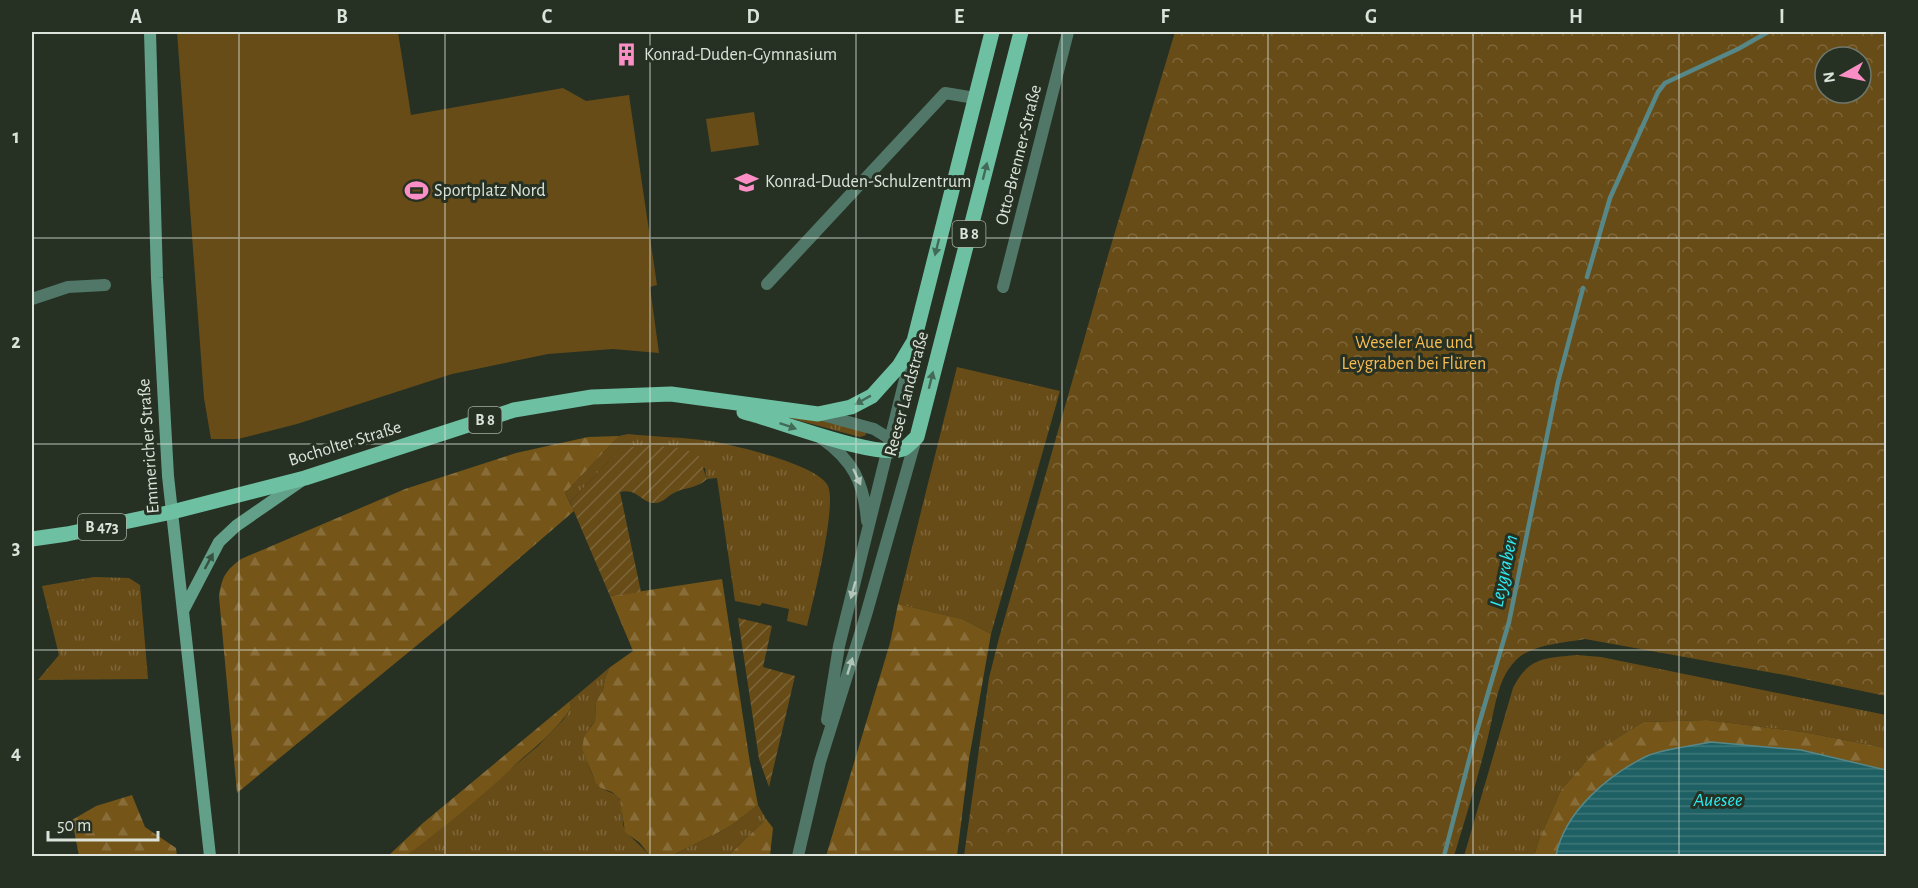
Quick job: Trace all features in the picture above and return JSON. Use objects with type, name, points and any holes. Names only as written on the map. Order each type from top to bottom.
[{"type":"main road","name":"Emmericher Straße","points":[[150,32],[157,278],[172,512],[210,856]]},
{"type":"main road","name":"Reeser Landstraße","points":[[914,341],[992,32]]},
{"type":"main road","name":"Reeser Landstraße","points":[[898,450],[916,436],[1021,32]]},
{"type":"main road","name":"B 8","points":[[818,414],[851,407],[872,396],[899,366],[914,341]]},
{"type":"main road","name":"Bocholter Straße","points":[[32,539],[172,512],[305,478],[514,410],[592,397],[671,394],[818,414]]},
{"type":"main road","name":"Bocholter Straße","points":[[671,394],[759,416],[817,436],[898,450]]},
{"type":"main road","points":[[182,612],[219,542],[236,526],[305,478]]},
{"type":"street","name":"Otto-Brenner-Straße","points":[[1003,287],[1068,32]]},
{"type":"street","points":[[767,284],[945,93],[975,98]]},
{"type":"street","points":[[32,299],[68,287],[105,285]]},
{"type":"street","name":"Reeser Landstraße","points":[[820,762],[869,604],[898,450],[914,341]]},
{"type":"street","name":"Bocholter Straße","points":[[818,414],[874,429],[898,450]]},
{"type":"street","points":[[817,436],[838,450],[855,471],[865,498],[868,533]]},
{"type":"street","name":"Reeser Landstraße","points":[[798,856],[820,762],[839,646],[868,533],[898,450]]},
{"type":"green space","name":"Sportplatz Nord","points":[[177,32],[398,32],[411,115],[563,88],[586,101],[629,95],[657,285],[650,287],[659,353],[613,349],[548,354],[452,374],[297,424],[238,439],[211,439],[204,398]]},
{"type":"green space","name":"Weseler Aue und Leygraben bei Flüren","points":[[1175,32],[1886,32],[1886,696],[1585,639],[1558,643],[1539,647],[1523,655],[1509,668],[1504,677],[1454,856],[964,856],[989,678],[1109,252]]},
{"type":"green space","points":[[754,112],[759,145],[711,152],[706,119]]},
{"type":"green space","points":[[957,367],[1060,391],[991,634],[962,619],[898,604]]},
{"type":"green space","points":[[761,406],[865,431],[866,435],[860,437],[760,410]]},
{"type":"green space","points":[[628,434],[710,441],[737,447],[775,457],[821,478],[828,486],[829,513],[823,554],[807,626],[787,621],[789,609],[762,603],[760,606],[735,601],[717,478],[707,479],[705,468],[609,461],[570,502],[565,493],[619,436]]},
{"type":"green space","points":[[619,436],[565,493],[574,511],[449,619],[237,793],[219,597],[223,579],[231,567],[241,559],[405,489],[516,453],[588,437]]},
{"type":"green space","points":[[646,445],[681,448],[698,454],[707,479],[699,485],[676,492],[658,503],[651,503],[631,492],[620,492],[641,592],[610,596],[570,502],[609,461],[626,448]]},
{"type":"green space","points":[[94,577],[129,578],[140,585],[148,679],[38,680],[59,655],[42,586]]},
{"type":"green space","points":[[722,579],[758,805],[729,827],[671,856],[650,856],[640,843],[625,832],[620,799],[596,783],[582,749],[584,737],[595,721],[596,702],[603,690],[609,668],[633,651],[610,596]]},
{"type":"green space","points":[[898,604],[962,619],[991,634],[969,759],[957,856],[826,856],[890,643]]},
{"type":"green space","points":[[738,618],[772,626],[763,667],[795,676],[769,787],[759,759]]},
{"type":"green space","points":[[1577,655],[1601,657],[1886,715],[1886,748],[1803,732],[1707,720],[1643,722],[1593,753],[1561,790],[1534,856],[1464,856],[1513,688],[1525,670],[1539,661]]},
{"type":"green space","points":[[609,668],[603,690],[596,702],[595,721],[582,749],[598,784],[620,800],[624,828],[650,856],[406,856],[538,746],[563,720],[571,708],[570,701]]},
{"type":"green space","points":[[570,701],[571,708],[552,731],[449,823],[406,856],[388,856],[423,823]]},
{"type":"green space","points":[[1707,720],[1803,732],[1886,748],[1886,770],[1801,750],[1559,842],[1556,856],[1534,856],[1561,790],[1593,753],[1643,722]]},
{"type":"green space","points":[[132,795],[145,827],[176,848],[177,856],[79,856],[72,820],[96,806]]},
{"type":"green space","points":[[758,805],[766,819],[728,856],[671,856],[729,827]]},
{"type":"green space","points":[[766,819],[773,828],[770,856],[728,856]]},
{"type":"water","name":"Auesee","points":[[1711,742],[1801,750],[1886,770],[1886,856],[1556,856],[1568,824],[1578,810],[1617,773],[1653,754]]},
{"type":"waterway","name":"Leygraben","points":[[1587,277],[1610,198],[1658,92],[1665,83],[1738,49],[1768,32]]},
{"type":"waterway","name":"Leygraben","points":[[1444,856],[1474,741],[1509,622],[1558,382],[1583,288]]},
{"type":"place","name":"Konrad-Duden-Gymnasium","points":[[626,55]]},
{"type":"place","name":"Konrad-Duden-Schulzentrum","points":[[747,182]]},
{"type":"place","name":"Sportplatz Nord","points":[[416,191]]}]
